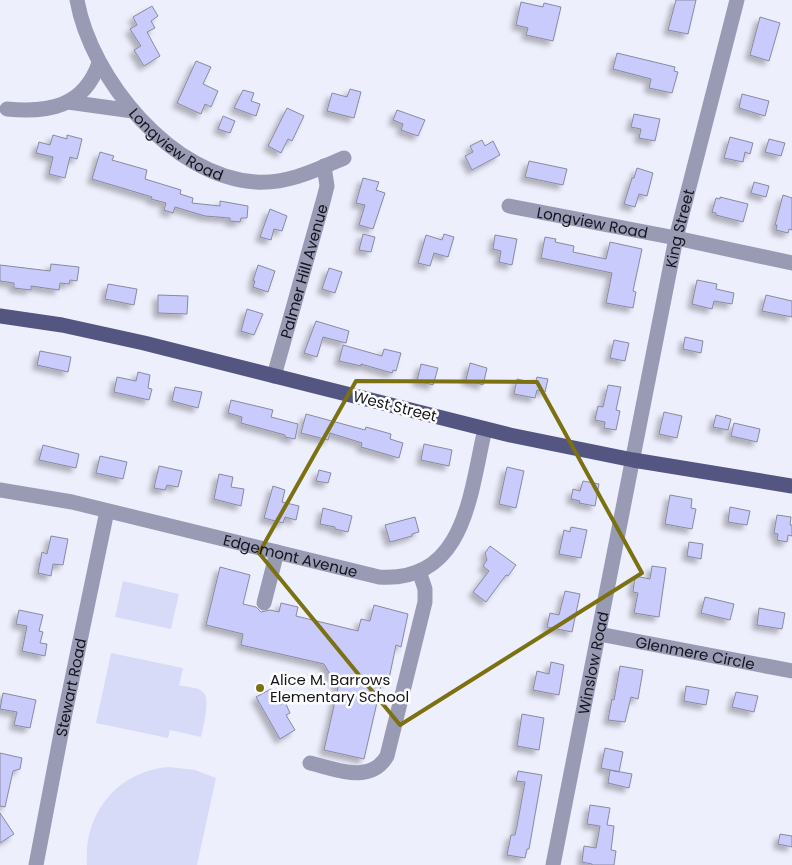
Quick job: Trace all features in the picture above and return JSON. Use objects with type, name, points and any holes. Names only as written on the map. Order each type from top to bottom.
[{"type":"main road","name":"West Street","points":[[0,316],[62,325],[144,343],[485,428],[634,460],[792,486]]},
{"type":"street","name":"Longview Road","points":[[77,0],[84,26],[99,63],[113,87],[133,111],[162,139],[183,155],[228,176],[246,181],[270,182],[298,176],[344,158]]},
{"type":"street","name":"King Street","points":[[634,460],[676,238],[736,0]]},
{"type":"street","points":[[7,109],[44,109],[68,102],[80,95],[88,87],[95,76],[99,63]]},
{"type":"street","points":[[68,102],[133,111]]},
{"type":"street","name":"Palmer Hill Avenue","points":[[274,376],[327,186],[324,166]]},
{"type":"street","name":"Longview Road","points":[[509,206],[792,262]]},
{"type":"street","name":"Edgemont Avenue","points":[[0,490],[47,497],[108,511],[378,577],[400,577],[428,566],[444,554],[456,537],[461,527],[485,428]]},
{"type":"street","name":"Winslow Road","points":[[553,865],[634,460]]},
{"type":"street","name":"Stewart Road","points":[[36,865],[64,718],[108,511]]},
{"type":"street","points":[[264,603],[277,552]]},
{"type":"street","points":[[310,763],[364,774],[375,770],[387,756],[425,602],[425,589],[419,571]]},
{"type":"street","name":"Glenmere Circle","points":[[599,634],[792,671]]},
{"type":"highlighted area","points":[[356,381],[537,382],[642,573],[400,725],[259,553]]},
{"type":"shaded area","points":[[123,581],[179,594],[171,629],[115,617]]},
{"type":"shaded area","points":[[111,653],[183,668],[179,685],[198,689],[205,696],[206,713],[201,737],[170,730],[168,738],[96,723]]},
{"type":"shaded area","points":[[169,767],[195,770],[216,778],[197,865],[87,865],[87,846],[91,829],[97,813],[107,798],[119,786],[134,777],[150,770]]},
{"type":"building","points":[[676,0],[696,0],[688,34],[668,30]]},
{"type":"building","points":[[521,2],[543,7],[544,3],[561,7],[553,41],[526,35],[528,28],[516,25]]},
{"type":"building","points":[[152,6],[158,16],[151,21],[155,28],[147,32],[160,56],[144,66],[134,50],[141,46],[130,29],[137,25],[133,17]]},
{"type":"building","points":[[760,17],[780,23],[769,61],[750,55]]},
{"type":"building","points":[[617,53],[675,67],[674,71],[678,72],[672,93],[649,88],[651,79],[613,69]]},
{"type":"building","points":[[196,61],[211,67],[203,84],[218,91],[211,107],[205,104],[201,114],[177,103]]},
{"type":"building","points":[[350,89],[361,92],[354,118],[327,111],[332,93],[347,97]]},
{"type":"building","points":[[243,90],[254,93],[251,101],[260,104],[256,116],[234,108]]},
{"type":"building","points":[[742,94],[769,101],[765,116],[739,108]]},
{"type":"building","points":[[287,108],[304,116],[292,141],[288,139],[281,153],[268,146]]},
{"type":"building","points":[[397,110],[425,120],[418,136],[401,130],[403,124],[393,120]]},
{"type":"building","points":[[634,114],[660,119],[655,141],[639,138],[641,129],[631,127]]},
{"type":"building","points":[[223,116],[235,121],[230,133],[218,129]]},
{"type":"building","points":[[53,135],[67,139],[67,135],[82,139],[77,159],[70,157],[65,178],[49,174],[53,157],[36,153],[39,142],[50,145]]},
{"type":"building","points":[[730,137],[753,143],[750,154],[745,152],[743,162],[724,158]]},
{"type":"building","points":[[769,139],[785,143],[781,156],[765,152]]},
{"type":"building","points":[[482,140],[485,146],[493,141],[500,155],[472,170],[465,156],[473,152],[470,146]]},
{"type":"building","points":[[100,152],[114,156],[112,160],[147,170],[145,179],[181,190],[180,194],[193,198],[192,203],[220,206],[220,201],[248,206],[247,218],[241,218],[240,222],[230,221],[230,218],[205,216],[175,207],[173,213],[164,210],[166,203],[151,199],[152,197],[92,179]]},
{"type":"building","points":[[529,161],[567,169],[563,185],[525,177]]},
{"type":"building","points":[[637,168],[653,173],[647,196],[639,194],[635,207],[624,204]]},
{"type":"building","points":[[363,178],[379,182],[376,190],[385,193],[373,229],[359,225],[365,205],[356,203]]},
{"type":"building","points":[[754,182],[769,186],[766,197],[751,193]]},
{"type":"building","points":[[783,195],[792,198],[792,230],[789,229],[788,233],[776,230],[777,225],[775,225]]},
{"type":"building","points":[[720,197],[748,204],[743,222],[716,215],[716,213],[712,212],[716,198],[720,199]]},
{"type":"building","points":[[270,209],[287,216],[282,231],[274,229],[271,240],[260,237]]},
{"type":"building","points":[[363,234],[375,237],[371,252],[359,250]]},
{"type":"building","points":[[444,234],[454,237],[448,257],[434,253],[430,266],[418,263],[426,235],[442,240]]},
{"type":"building","points":[[495,235],[517,239],[512,265],[499,262],[501,251],[493,249]]},
{"type":"building","points":[[545,237],[556,239],[555,242],[574,246],[573,252],[606,259],[610,242],[642,249],[633,291],[636,292],[633,308],[606,303],[612,273],[541,258]]},
{"type":"building","points":[[51,264],[79,267],[77,281],[70,280],[69,284],[60,283],[59,290],[31,286],[31,290],[14,288],[14,283],[0,281],[0,265],[50,271]]},
{"type":"building","points":[[258,265],[275,271],[268,292],[253,287]]},
{"type":"building","points":[[329,268],[342,272],[335,293],[322,289]]},
{"type":"building","points":[[697,280],[717,284],[716,289],[734,293],[732,304],[714,301],[712,309],[692,304]]},
{"type":"building","points":[[108,284],[137,289],[134,305],[105,299]]},
{"type":"building","points":[[158,295],[188,296],[187,314],[158,313]]},
{"type":"building","points":[[766,295],[792,301],[792,317],[762,311]]},
{"type":"building","points":[[247,309],[263,314],[254,335],[241,331]]},
{"type":"building","points":[[316,321],[349,331],[346,343],[323,337],[317,357],[304,353]]},
{"type":"building","points":[[685,337],[703,341],[701,353],[683,349]]},
{"type":"building","points":[[614,340],[629,343],[625,361],[610,358]]},
{"type":"building","points":[[343,345],[382,356],[384,349],[401,353],[396,371],[393,370],[392,373],[361,364],[361,366],[339,361]]},
{"type":"building","points":[[40,351],[71,357],[68,372],[37,365]]},
{"type":"building","points":[[470,363],[487,368],[483,385],[466,380]]},
{"type":"building","points":[[421,364],[438,368],[433,385],[417,381]]},
{"type":"building","points":[[138,372],[150,375],[148,388],[152,389],[149,400],[114,392],[117,377],[136,381]]},
{"type":"building","points":[[537,377],[548,379],[545,392],[537,390],[535,398],[514,394],[517,379],[535,383]]},
{"type":"building","points":[[608,385],[621,387],[616,410],[620,411],[616,430],[604,428],[605,422],[595,420],[598,406],[603,407]]},
{"type":"building","points":[[175,387],[202,392],[198,408],[172,401]]},
{"type":"building","points":[[231,400],[273,410],[271,417],[298,424],[295,439],[241,423],[242,417],[228,413]]},
{"type":"building","points":[[664,412],[682,416],[677,438],[659,434]]},
{"type":"building","points":[[306,414],[365,430],[366,427],[391,434],[390,439],[403,443],[399,458],[361,447],[362,443],[330,433],[328,440],[301,433]]},
{"type":"building","points":[[716,415],[731,419],[728,430],[713,427]]},
{"type":"building","points":[[734,423],[760,429],[757,442],[731,436]]},
{"type":"building","points":[[424,444],[452,450],[449,466],[421,460]]},
{"type":"building","points":[[43,445],[79,454],[76,468],[39,460]]},
{"type":"building","points":[[100,456],[127,462],[123,479],[96,473]]},
{"type":"building","points":[[159,466],[182,471],[178,487],[167,485],[165,490],[154,488]]},
{"type":"building","points":[[507,467],[524,471],[516,508],[499,504]]},
{"type":"building","points":[[319,470],[331,473],[328,483],[316,481]]},
{"type":"building","points":[[219,474],[233,477],[231,487],[244,489],[241,506],[214,499]]},
{"type":"building","points":[[583,481],[599,484],[595,506],[579,503],[580,501],[571,499],[573,489],[580,491]]},
{"type":"building","points":[[273,486],[285,490],[282,502],[299,506],[296,520],[285,517],[283,523],[264,518]]},
{"type":"building","points":[[670,495],[692,499],[691,508],[696,509],[692,529],[665,524]]},
{"type":"building","points":[[730,507],[750,511],[747,525],[728,522]]},
{"type":"building","points":[[323,508],[352,516],[348,532],[320,524]]},
{"type":"building","points":[[777,515],[791,517],[792,536],[788,535],[787,542],[777,540],[778,534],[774,533]]},
{"type":"building","points":[[415,517],[419,532],[390,542],[385,525]]},
{"type":"building","points":[[571,527],[587,530],[581,558],[559,554],[564,530],[570,532]]},
{"type":"building","points":[[51,536],[68,539],[63,565],[53,564],[51,576],[38,573],[42,552],[47,554]]},
{"type":"building","points":[[689,542],[703,544],[701,559],[687,556]]},
{"type":"building","points":[[490,546],[516,565],[486,602],[473,592],[489,571],[483,566],[487,560],[485,553]]},
{"type":"building","points":[[652,566],[666,568],[659,617],[634,613],[638,593],[633,592],[635,576],[650,579]]},
{"type":"building","points":[[220,567],[250,575],[243,604],[256,607],[261,612],[270,610],[279,612],[281,603],[298,607],[296,616],[358,631],[361,619],[370,621],[374,605],[408,614],[401,647],[396,645],[389,679],[381,685],[364,759],[324,750],[338,688],[324,664],[241,645],[243,634],[206,625]]},
{"type":"building","points":[[565,591],[580,594],[572,632],[547,627],[550,613],[559,615]]},
{"type":"building","points":[[705,597],[734,604],[730,620],[701,613]]},
{"type":"building","points":[[759,608],[785,613],[782,629],[757,625]]},
{"type":"building","points":[[19,610],[43,615],[39,631],[43,632],[40,643],[47,644],[45,656],[22,651],[27,626],[16,624]]},
{"type":"building","points":[[551,662],[564,665],[559,695],[533,690],[537,671],[549,674]]},
{"type":"building","points":[[620,666],[643,670],[638,699],[631,697],[625,722],[608,720],[612,699],[614,700]]},
{"type":"building","points":[[686,686],[709,690],[706,705],[684,701]]},
{"type":"building","points":[[271,689],[280,705],[285,702],[290,713],[286,715],[295,730],[280,739],[256,697]]},
{"type":"building","points":[[736,692],[758,696],[754,712],[732,707]]},
{"type":"building","points":[[3,693],[36,700],[30,728],[14,725],[17,712],[0,709]]},
{"type":"building","points":[[522,714],[544,718],[539,750],[517,746]]},
{"type":"building","points":[[605,748],[623,752],[619,772],[601,768]]},
{"type":"building","points":[[0,753],[22,758],[20,769],[13,771],[5,807],[0,806]]},
{"type":"building","points":[[610,770],[632,774],[629,788],[608,783]]},
{"type":"building","points":[[518,771],[542,775],[529,849],[527,849],[525,858],[507,855],[511,835],[515,835],[525,782],[516,781]]},
{"type":"building","points":[[590,805],[610,808],[607,825],[614,826],[611,850],[616,851],[614,865],[592,865],[582,862],[584,846],[596,848],[600,826],[587,824]]},
{"type":"building","points":[[0,813],[14,834],[0,843]]},
{"type":"building","points":[[780,834],[792,836],[792,847],[778,844]]},
{"type":"place","name":"Alice M. Barrows Elementary School","points":[[260,688]]}]
